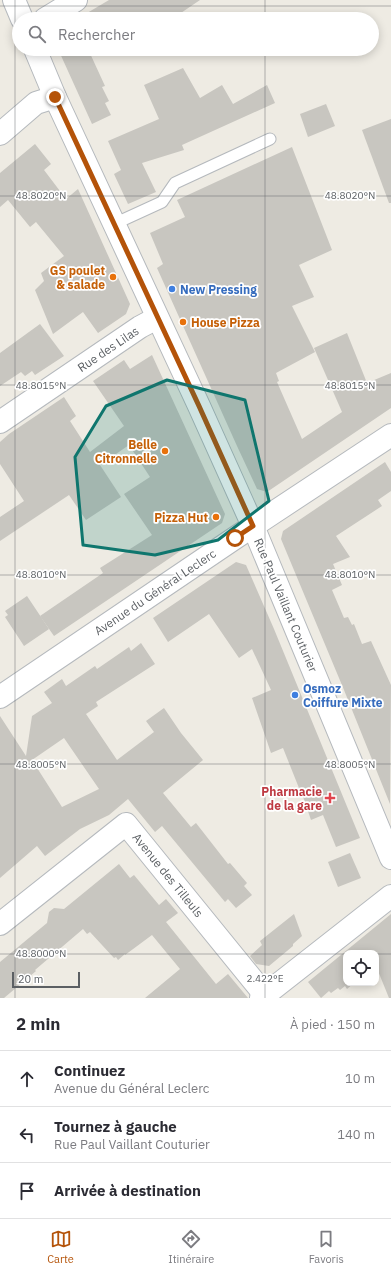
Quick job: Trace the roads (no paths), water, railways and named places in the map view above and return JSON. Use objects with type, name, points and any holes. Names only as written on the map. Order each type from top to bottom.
[{"type":"street","points":[[14,0],[19,12]]},
{"type":"street","points":[[56,12],[76,0]]},
{"type":"street","name":"Rue Paul Vaillant Couturier","points":[[38,56],[55,97],[253,526],[391,858]]},
{"type":"street","points":[[0,134],[36,103],[55,97]]},
{"type":"street","name":"Rue des Lilas","points":[[0,422],[157,318]]},
{"type":"street","name":"Avenue du Général Leclerc","points":[[0,697],[253,526],[391,435]]},
{"type":"street","name":"Avenue des Tilleuls","points":[[0,924],[126,824],[263,996]]},
{"type":"street","points":[[263,996],[391,896]]},
{"type":"lane","points":[[114,224],[162,202],[175,182],[270,139]]},
{"type":"place","name":"GS poulet & salade","points":[[113,277]]},
{"type":"place","name":"New Pressing","points":[[172,289]]},
{"type":"place","name":"House Pizza","points":[[183,322]]},
{"type":"place","name":"Belle Citronnelle","points":[[165,451]]},
{"type":"place","name":"Pizza Hut","points":[[216,517]]},
{"type":"place","name":"Osmoz Coiffure Mixte","points":[[295,695]]},
{"type":"place","name":"Pharmacie de la gare","points":[[330,798]]}]
